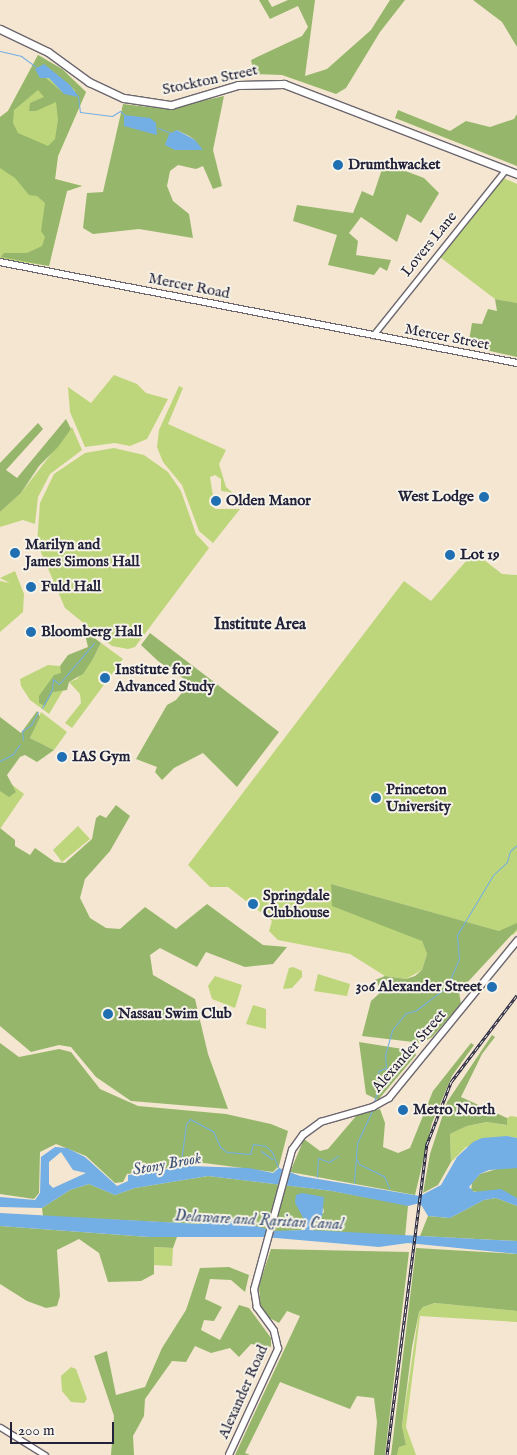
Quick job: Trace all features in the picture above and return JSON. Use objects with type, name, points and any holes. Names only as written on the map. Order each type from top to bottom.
[{"type":"highway","name":"Stockton Street","points":[[0,29],[48,52],[89,82],[124,98],[171,104],[238,85],[284,84],[517,174]]},
{"type":"main road","name":"Mercer Road","points":[[0,262],[373,335]]},
{"type":"main road","name":"Mercer Street","points":[[373,335],[517,363]]},
{"type":"main road","name":"Alexander Street","points":[[271,1229],[286,1166],[292,1150],[307,1131],[328,1120],[380,1105],[393,1094],[517,941]]},
{"type":"main road","name":"Alexander Road","points":[[229,1455],[278,1349],[274,1331],[258,1311],[254,1296],[271,1229]]},
{"type":"street","name":"Lovers Lane","points":[[373,335],[505,170]]},
{"type":"street","points":[[0,1427],[45,1455]]},
{"type":"green space","points":[[259,0],[268,0],[272,7],[288,0],[315,0],[305,76],[327,69],[371,30],[390,0],[405,0],[380,32],[346,88],[336,94],[282,75],[254,74],[251,60],[302,36],[308,27],[298,6],[270,19]]},
{"type":"green space","points":[[473,0],[517,0],[517,47],[502,22]]},
{"type":"green space","points":[[38,55],[62,69],[86,92],[58,156],[55,179],[82,186],[67,191],[49,266],[0,259],[0,117],[8,111]]},
{"type":"green space","points":[[38,55],[62,69],[86,92],[58,156],[55,179],[82,186],[67,191],[49,266],[1,257],[4,253],[27,253],[42,246],[45,237],[41,231],[45,203],[37,196],[29,195],[15,178],[0,168],[0,117],[8,111]],"holes":[[[47,67],[75,90],[75,94],[62,92],[46,78]],[[38,90],[44,97],[30,103],[29,111],[36,111],[56,102],[58,120],[55,139],[48,146],[18,133],[13,123],[14,110]]]},
{"type":"green space","points":[[224,96],[213,150],[222,186],[213,189],[203,166],[196,169],[178,165],[170,171],[167,186],[173,201],[189,214],[193,238],[139,229],[93,234],[83,228],[87,193],[103,192],[123,104],[166,109]],"holes":[[[177,130],[195,140],[175,150],[166,143]]]},
{"type":"green space","points":[[398,110],[450,131],[466,121],[490,127],[514,119],[517,114],[517,166],[395,118]]},
{"type":"green space","points":[[384,163],[424,178],[439,193],[421,223],[407,214],[397,242],[361,217],[349,233],[358,241],[356,255],[391,260],[387,271],[380,267],[374,275],[328,265],[337,235],[293,221],[297,205],[353,213],[362,191],[373,196]]},
{"type":"green space","points":[[499,176],[517,184],[517,303],[495,299],[436,254]]},
{"type":"green space","points":[[495,299],[517,303],[517,357],[468,346],[472,323],[482,324],[488,309],[497,311]]},
{"type":"green space","points":[[114,375],[137,384],[146,393],[168,399],[147,439],[130,446],[115,443],[85,447],[70,412],[68,387],[91,403]]},
{"type":"green space","points":[[179,386],[183,388],[168,424],[226,450],[219,464],[226,487],[244,503],[242,506],[235,504],[230,492],[221,491],[221,479],[215,475],[210,477],[215,509],[240,509],[213,543],[199,531],[182,485],[163,462],[157,447],[159,430]]},
{"type":"green space","points":[[66,419],[71,429],[58,447],[39,466],[21,493],[0,512],[0,463],[38,423],[43,429],[6,470],[17,478]]},
{"type":"green space","points":[[72,427],[82,450],[50,474],[38,497],[35,524],[23,520],[0,527],[0,512],[21,493]]},
{"type":"green space","points":[[114,448],[144,455],[168,472],[181,491],[196,534],[209,548],[135,647],[128,649],[112,646],[65,608],[37,543],[40,503],[54,474],[85,453]]},
{"type":"green space","points":[[474,552],[502,574],[517,575],[517,931],[513,935],[331,884],[422,941],[427,954],[422,970],[406,979],[385,976],[350,954],[278,940],[269,931],[272,921],[228,887],[210,887],[188,865],[404,581],[431,601]]},
{"type":"green space","points":[[15,571],[24,594],[23,612],[0,632],[0,581],[10,583],[0,578]]},
{"type":"green space","points":[[84,630],[101,643],[93,659],[83,674],[69,682],[67,690],[53,692],[45,706],[39,703],[39,696],[54,675],[61,673],[60,666],[68,655],[88,647]]},
{"type":"green space","points":[[150,633],[279,732],[237,787],[203,753],[174,768],[162,780],[155,772],[157,767],[136,759],[167,705],[176,700],[190,683],[158,661],[141,645]]},
{"type":"green space","points":[[101,643],[123,659],[72,728],[65,723],[81,703],[80,694],[69,682],[77,679],[93,659]]},
{"type":"green space","points":[[48,665],[60,666],[62,673],[45,706],[53,692],[64,689],[49,714],[30,700],[21,686],[20,679]]},
{"type":"green space","points":[[37,711],[40,717],[30,738],[54,750],[37,762],[25,755],[20,757],[7,775],[16,792],[9,797],[0,791],[0,717],[21,733]]},
{"type":"green space","points":[[41,712],[67,732],[54,750],[30,738]]},
{"type":"green space","points":[[0,723],[48,760],[19,740],[2,777],[24,794],[0,829]]},
{"type":"green space","points":[[116,805],[130,816],[110,851],[85,879],[80,898],[90,918],[106,928],[120,929],[145,907],[176,929],[207,904],[263,945],[287,947],[273,964],[245,967],[206,952],[197,967],[160,948],[150,955],[153,975],[195,999],[208,1054],[228,1109],[131,1101],[96,1077],[71,1047],[59,1045],[31,1052],[0,1026],[0,828],[15,840],[15,846],[30,855],[35,848],[55,862],[65,863],[92,839],[96,818],[100,815],[106,818]]},
{"type":"green space","points":[[78,826],[90,839],[62,862],[53,850]]},
{"type":"green space","points":[[331,884],[499,931],[517,923],[517,929],[459,992],[461,1004],[432,1037],[422,1043],[362,1036],[371,1001],[382,991],[375,980],[385,976],[406,979],[415,976],[422,970],[427,954],[422,941],[332,906]]},
{"type":"green space","points":[[293,967],[302,971],[302,977],[292,988],[283,989],[289,968]]},
{"type":"green space","points":[[318,974],[350,984],[347,996],[314,991]]},
{"type":"green space","points":[[215,976],[242,985],[235,1008],[212,999],[208,986]]},
{"type":"green space","points":[[253,1005],[266,1009],[266,1029],[246,1024]]},
{"type":"green space","points":[[492,1035],[495,1037],[482,1054],[461,1097],[507,1118],[507,1125],[487,1122],[467,1126],[450,1134],[451,1162],[438,1185],[423,1193],[430,1154],[447,1102]]},
{"type":"green space","points":[[359,1042],[415,1051],[416,1055],[378,1100],[366,1094]]},
{"type":"green space","points":[[0,1043],[19,1057],[59,1049],[71,1052],[100,1089],[138,1106],[226,1114],[271,1124],[288,1131],[279,1166],[273,1172],[204,1163],[127,1174],[123,1182],[115,1183],[86,1156],[56,1144],[40,1152],[39,1193],[34,1199],[0,1194]]},
{"type":"green space","points":[[471,1043],[474,1045],[452,1076],[432,1123],[415,1195],[290,1172],[304,1139],[320,1151],[328,1149],[357,1115],[380,1109],[385,1123],[383,1147],[398,1153],[410,1148],[433,1091]]},
{"type":"green space","points":[[511,1116],[517,1117],[517,1138],[507,1136],[466,1147],[451,1162],[450,1134],[467,1126],[488,1122],[506,1125],[507,1118]]},
{"type":"green space","points":[[500,1168],[517,1168],[517,1198],[471,1191],[472,1183],[480,1174]]},
{"type":"green space","points":[[208,1176],[332,1191],[402,1204],[408,1206],[405,1237],[313,1231],[314,1224],[324,1212],[321,1197],[297,1203],[305,1221],[301,1230],[273,1232],[231,1219],[199,1224],[43,1216],[42,1208],[70,1190],[89,1184],[115,1195],[135,1188]]},
{"type":"green space","points":[[496,1198],[517,1206],[517,1241],[420,1236],[428,1216],[450,1218],[484,1200]]},
{"type":"green space","points":[[0,1226],[149,1237],[177,1237],[173,1248],[154,1247],[154,1274],[141,1281],[108,1282],[99,1253],[79,1239],[57,1250],[60,1296],[57,1306],[46,1308],[27,1301],[0,1284]]},
{"type":"green space","points":[[154,1247],[173,1248],[172,1266],[153,1265]]},
{"type":"green space","points":[[416,1248],[517,1254],[517,1311],[435,1303],[423,1307],[419,1312],[412,1347],[402,1426],[406,1445],[399,1447],[397,1455],[391,1455]]},
{"type":"green space","points":[[271,1249],[409,1252],[385,1455],[374,1455],[377,1422],[374,1398],[357,1396],[350,1409],[280,1382],[245,1453],[250,1455],[235,1455],[300,1316],[287,1311],[279,1323],[266,1316],[260,1304],[259,1285]]},
{"type":"green space","points":[[229,1267],[249,1275],[245,1292],[231,1280],[210,1279],[205,1299],[222,1307],[214,1321],[204,1320],[201,1330],[220,1340],[239,1305],[249,1308],[271,1338],[271,1347],[251,1344],[239,1357],[230,1348],[211,1353],[195,1346],[186,1362],[172,1361],[145,1399],[144,1416],[133,1436],[134,1455],[111,1455],[114,1416],[94,1356],[107,1351],[116,1395],[145,1387],[162,1348],[186,1310],[200,1268]]},
{"type":"green space","points":[[436,1303],[517,1311],[517,1322],[420,1316],[406,1427],[416,1455],[397,1455],[399,1447],[406,1445],[402,1426],[419,1312],[423,1307]]},
{"type":"green space","points":[[71,1367],[76,1369],[87,1399],[84,1403],[71,1402],[62,1391],[61,1376]]},
{"type":"water","points":[[44,64],[70,85],[79,97],[64,94],[49,78],[40,78],[35,69]]},
{"type":"water","points":[[124,115],[150,118],[156,123],[157,135],[124,126]]},
{"type":"water","points":[[177,130],[195,140],[203,150],[175,150],[165,145],[169,134]]},
{"type":"water","points":[[507,1136],[517,1138],[517,1168],[489,1170],[480,1174],[469,1187],[474,1192],[501,1189],[517,1198],[517,1206],[496,1198],[484,1200],[450,1218],[428,1216],[420,1203],[408,1206],[332,1191],[208,1176],[135,1188],[115,1195],[89,1184],[70,1190],[42,1208],[0,1207],[0,1197],[35,1200],[40,1193],[41,1157],[55,1147],[67,1148],[85,1157],[117,1186],[128,1181],[128,1175],[188,1166],[249,1168],[273,1173],[279,1168],[300,1176],[420,1196],[441,1185],[457,1157],[473,1142],[482,1138]],"holes":[[[61,1152],[73,1170],[86,1173],[53,1188],[49,1184],[49,1162]]]},
{"type":"water","points":[[302,1193],[324,1197],[322,1218],[311,1225],[309,1230],[517,1241],[517,1254],[408,1243],[379,1247],[265,1237],[149,1237],[0,1226],[0,1213],[199,1224],[231,1219],[273,1231],[305,1230],[306,1223],[295,1203],[296,1195]]},
{"type":"waterway","points":[[0,51],[21,56],[36,67]]},
{"type":"waterway","points":[[78,96],[80,112],[112,116],[120,111],[125,115]]},
{"type":"waterway","points":[[158,128],[171,133]]},
{"type":"waterway","points":[[42,708],[52,689],[53,679],[59,684],[94,643]]},
{"type":"waterway","points":[[23,740],[22,731],[31,725],[38,712]]},
{"type":"waterway","points":[[0,761],[13,754],[20,744]]},
{"type":"waterway","points":[[374,1102],[379,1085],[378,1071],[386,1068],[385,1055],[392,1030],[406,1013],[415,1011],[447,987],[459,959],[457,935],[493,875],[507,862],[510,851],[517,845]]},
{"type":"waterway","points":[[354,1183],[357,1143],[373,1109]]},
{"type":"waterway","name":"Stony Brook","points":[[180,1169],[186,1124],[190,1119],[213,1131],[220,1147],[227,1152],[250,1154],[253,1144],[266,1146],[272,1152],[279,1169]]},
{"type":"waterway","points":[[261,1151],[272,1159]]},
{"type":"waterway","points":[[317,1177],[318,1158],[329,1162],[338,1156]]},
{"type":"waterway","points":[[357,1160],[359,1164],[384,1176],[389,1188]]},
{"type":"railway","points":[[387,1455],[427,1144],[451,1082],[517,995]]},
{"type":"place","name":"Drumthwacket","points":[[338,165]]},
{"type":"place","name":"West Lodge","points":[[484,497]]},
{"type":"place","name":"Olden Manor","points":[[216,501]]},
{"type":"place","name":"Marilyn and James Simons Hall","points":[[15,553]]},
{"type":"place","name":"Lot 19","points":[[450,555]]},
{"type":"place","name":"Fuld Hall","points":[[31,587]]},
{"type":"place","name":"Bloomberg Hall","points":[[31,632]]},
{"type":"place","name":"Institute for Advanced Study","points":[[105,678]]},
{"type":"place","name":"IAS Gym","points":[[62,757]]},
{"type":"place","name":"Princeton University","points":[[376,798]]},
{"type":"place","name":"Springdale Clubhouse","points":[[253,904]]},
{"type":"place","name":"306 Alexander Street","points":[[492,987]]},
{"type":"place","name":"Nassau Swim Club","points":[[108,1014]]},
{"type":"place","name":"Metro North","points":[[403,1110]]},
{"type":"district","name":"Institute Area","points":[[260,625]]},
{"type":"water label","name":"Delaware and Raritan Canal","points":[[259,1221]]}]
